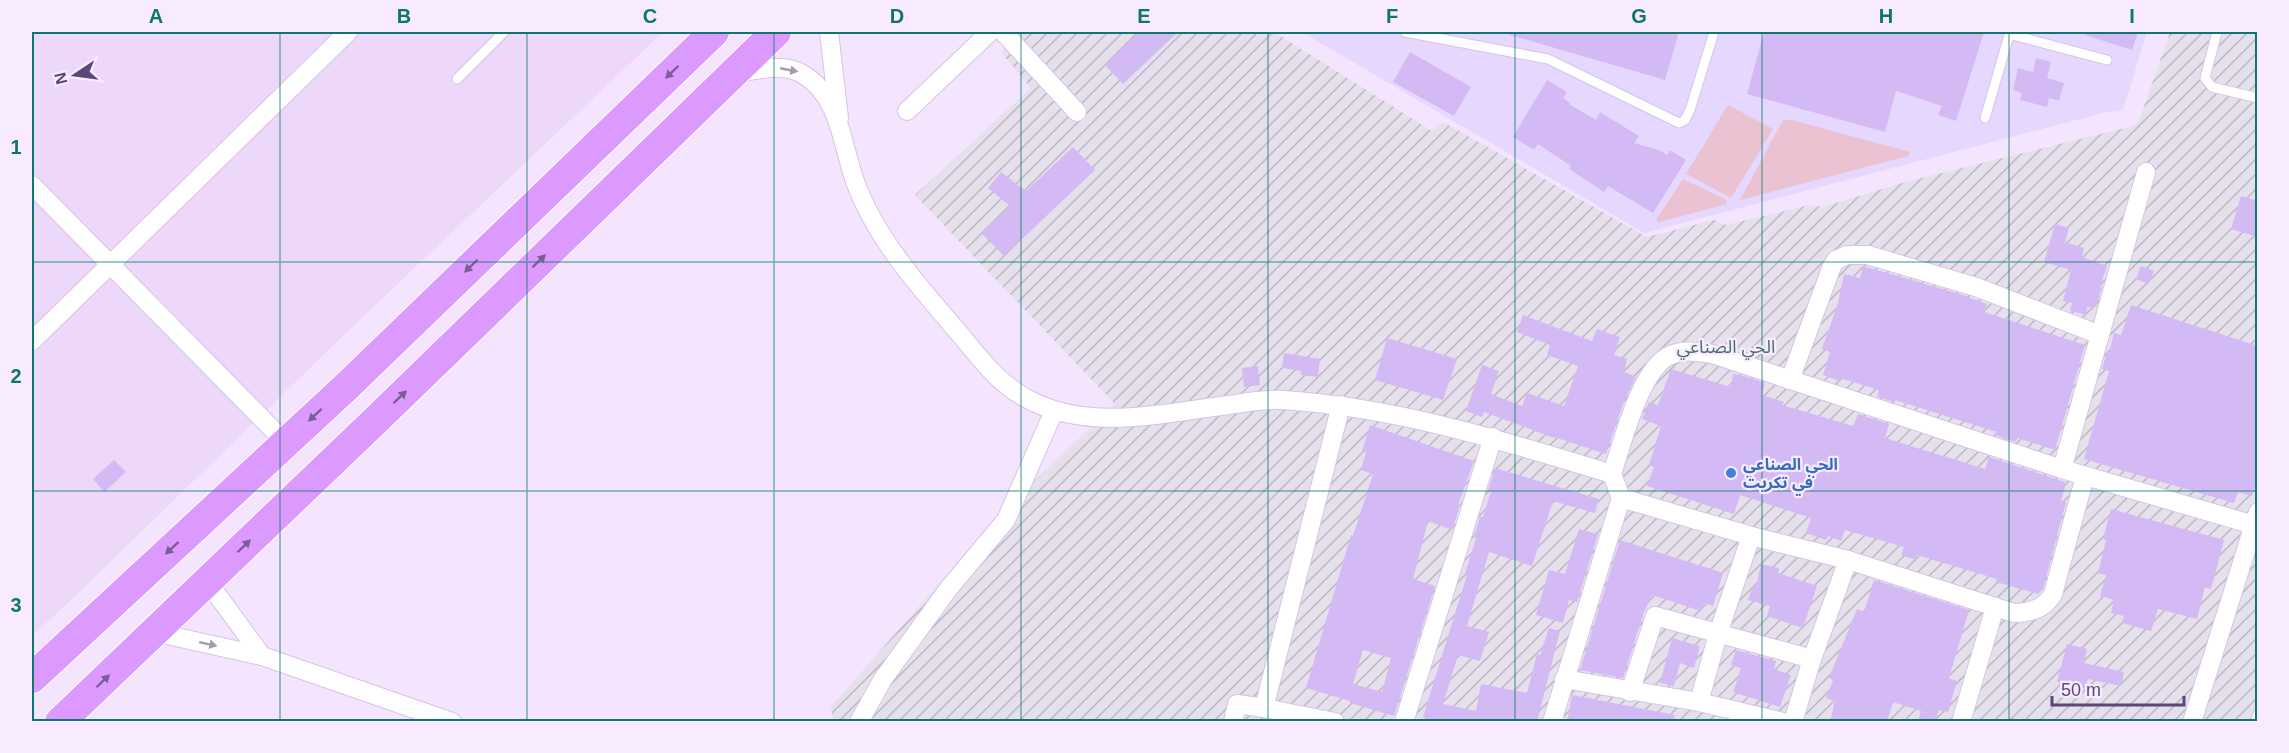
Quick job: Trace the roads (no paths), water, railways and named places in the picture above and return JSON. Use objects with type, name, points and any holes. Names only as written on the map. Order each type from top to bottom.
[{"type":"main road","points":[[32,678],[346,387],[714,32]]},
{"type":"main road","points":[[60,722],[776,32]]},
{"type":"main road","points":[[346,387],[377,419]]},
{"type":"street","points":[[32,341],[348,32]]},
{"type":"street","points":[[829,32],[839,123],[856,184],[890,246],[920,287],[991,371],[1022,397],[1054,411],[1109,419],[1279,399],[1341,405],[1492,437],[1612,474]]},
{"type":"street","points":[[907,111],[990,32]]},
{"type":"street","points":[[1003,32],[1077,112]]},
{"type":"street","points":[[731,74],[773,68],[796,70],[814,84],[839,123]]},
{"type":"street","points":[[2062,469],[2146,172]]},
{"type":"street","points":[[32,185],[286,443]]},
{"type":"street","points":[[1790,380],[1832,266],[1836,260],[1847,255],[1868,255],[1976,287],[2100,335]]},
{"type":"street","points":[[1552,722],[1621,498],[1612,474],[1630,417],[1654,367],[1671,354],[1693,351],[1712,354],[2085,476],[2256,519],[2192,722]]},
{"type":"street","points":[[1264,708],[1341,405]]},
{"type":"street","points":[[859,722],[883,679],[949,588],[1006,520],[1054,411]]},
{"type":"street","points":[[1404,722],[1492,437]]},
{"type":"street","points":[[1621,498],[1751,536],[1848,560],[2014,613],[2023,613],[2044,606],[2055,589],[2085,476]]},
{"type":"street","points":[[1699,702],[1718,634],[1751,536]]},
{"type":"street","points":[[1793,722],[1812,659],[1848,560]]},
{"type":"street","points":[[207,581],[262,656]]},
{"type":"street","points":[[1961,722],[1995,607]]},
{"type":"street","points":[[1630,692],[1655,616],[1812,659]]},
{"type":"street","points":[[154,632],[262,656],[452,722]]},
{"type":"street","points":[[1564,679],[1699,702],[1783,722]]},
{"type":"street","points":[[1233,722],[1237,704],[1335,722]]},
{"type":"lane","points":[[457,79],[504,32]]},
{"type":"lane","points":[[1405,32],[1548,59],[1678,123],[1685,120],[1690,110],[1714,32]]},
{"type":"lane","points":[[2217,32],[2205,78],[2212,87],[2258,98]]},
{"type":"lane","points":[[1985,118],[2010,33],[2107,60]]},
{"type":"lane","points":[[2255,722],[2258,714]]},
{"type":"place","name":"الحي الصناعي في تكريت","points":[[1731,473]]},
{"type":"district","name":"الحي الصناعي","points":[[1726,347]]}]
